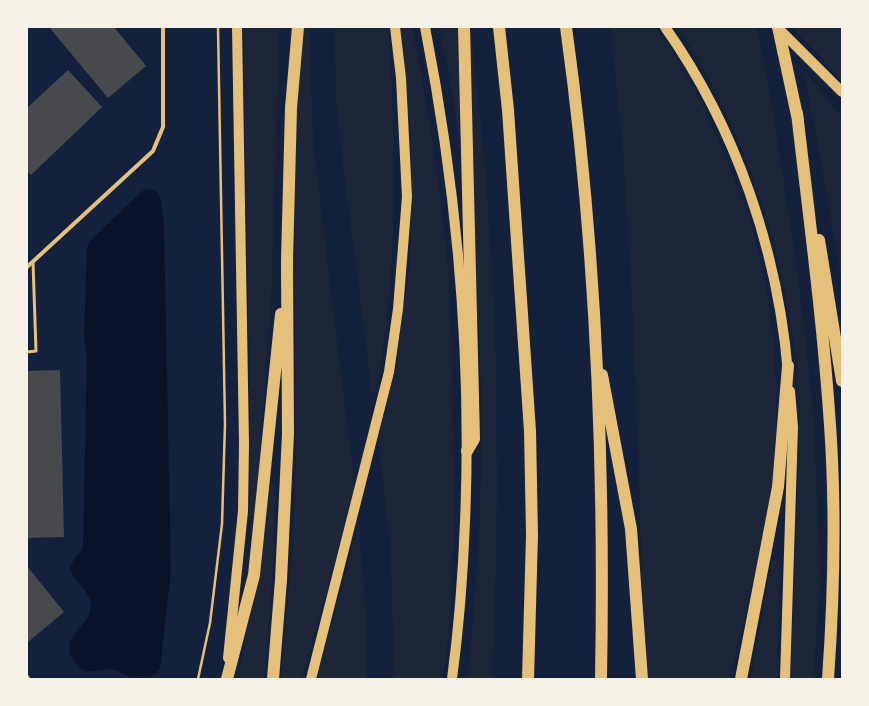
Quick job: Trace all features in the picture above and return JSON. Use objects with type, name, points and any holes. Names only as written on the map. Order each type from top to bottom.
[{"type":"highway","points":[[273,679],[282,580],[288,434],[287,261],[291,108],[298,27]]},
{"type":"highway","points":[[464,27],[474,439],[467,450]]},
{"type":"highway","points":[[499,27],[508,110],[530,431],[532,535],[528,679]]},
{"type":"highway","points":[[566,27],[587,218],[596,339],[602,582],[601,679]]},
{"type":"highway","points":[[777,27],[797,113],[838,349],[842,381]]},
{"type":"highway","points":[[797,113],[817,287],[830,433],[833,587],[828,679]]},
{"type":"highway","points":[[226,679],[254,575],[287,261]]},
{"type":"highway","points":[[596,339],[631,529],[642,679]]},
{"type":"highway","points":[[741,679],[778,487],[788,366]]},
{"type":"main road","points":[[226,679],[243,511],[244,452],[237,27]]},
{"type":"main road","points":[[311,679],[389,372],[398,309],[407,197],[402,86],[395,27]]},
{"type":"main road","points":[[425,27],[437,88],[460,255],[466,367],[467,450],[463,562],[452,679]]},
{"type":"main road","points":[[665,27],[683,52],[708,96],[745,180],[761,228],[782,318],[793,427],[785,679]]},
{"type":"main road","points":[[777,27],[842,92]]},
{"type":"street","points":[[27,267],[153,151],[163,127],[163,27]]},
{"type":"lane","points":[[27,352],[36,351],[33,261]]},
{"type":"lane","points":[[27,676],[30,679]]},
{"type":"path","points":[[198,679],[210,623],[222,524],[225,432],[218,27]]},
{"type":"shaded area","points":[[243,27],[279,27],[272,281],[260,460],[254,516],[249,516],[250,415]]},
{"type":"shaded area","points":[[298,27],[310,27],[309,53],[314,150],[355,491],[302,679],[281,679],[292,550],[296,466],[294,144]]},
{"type":"shaded area","points":[[334,27],[388,27],[389,31],[394,171],[392,263],[382,355],[373,401],[342,158],[336,95]]},
{"type":"shaded area","points":[[401,27],[412,27],[418,57],[438,179],[448,271],[452,387],[453,540],[447,651],[443,679],[395,679],[390,544],[378,441],[395,369],[410,264],[412,205],[411,133]]},
{"type":"shaded area","points":[[439,27],[470,27],[488,207],[492,267],[497,448],[496,572],[492,679],[467,679],[476,577],[480,508],[480,370],[477,301],[463,163]]},
{"type":"shaded area","points":[[610,27],[655,27],[686,74],[719,142],[740,193],[755,238],[765,283],[774,350],[776,384],[776,418],[771,486],[754,579],[730,679],[639,679],[641,542],[633,320],[623,150]]},
{"type":"shaded area","points":[[678,27],[756,27],[767,76],[796,260],[812,397],[821,574],[813,679],[791,679],[800,403],[791,323],[784,283],[763,206],[750,168],[717,95],[694,52]]},
{"type":"shaded area","points":[[795,27],[842,27],[842,81],[796,32]]},
{"type":"shaded area","points":[[803,70],[842,118],[842,286],[823,172]]},
{"type":"shaded area","points":[[148,189],[156,191],[161,199],[164,227],[171,571],[160,669],[151,677],[140,680],[131,678],[115,670],[108,669],[86,671],[81,669],[72,658],[70,643],[86,620],[91,607],[88,595],[72,574],[70,569],[72,563],[83,547],[87,354],[84,337],[87,247],[91,240],[142,191]]},
{"type":"shaded area","points":[[275,482],[274,547],[265,679],[238,679],[262,562],[271,483]]},
{"type":"shaded area","points":[[359,525],[367,627],[366,679],[316,679]]},
{"type":"shaded area","points":[[772,560],[780,560],[777,679],[751,679]]},
{"type":"building","points":[[49,27],[114,27],[146,66],[108,98]]},
{"type":"building","points":[[68,70],[102,107],[31,175],[27,171],[27,108]]},
{"type":"building","points":[[60,370],[64,537],[27,538],[27,371]]},
{"type":"building","points":[[27,566],[64,612],[28,642],[27,640]]}]
